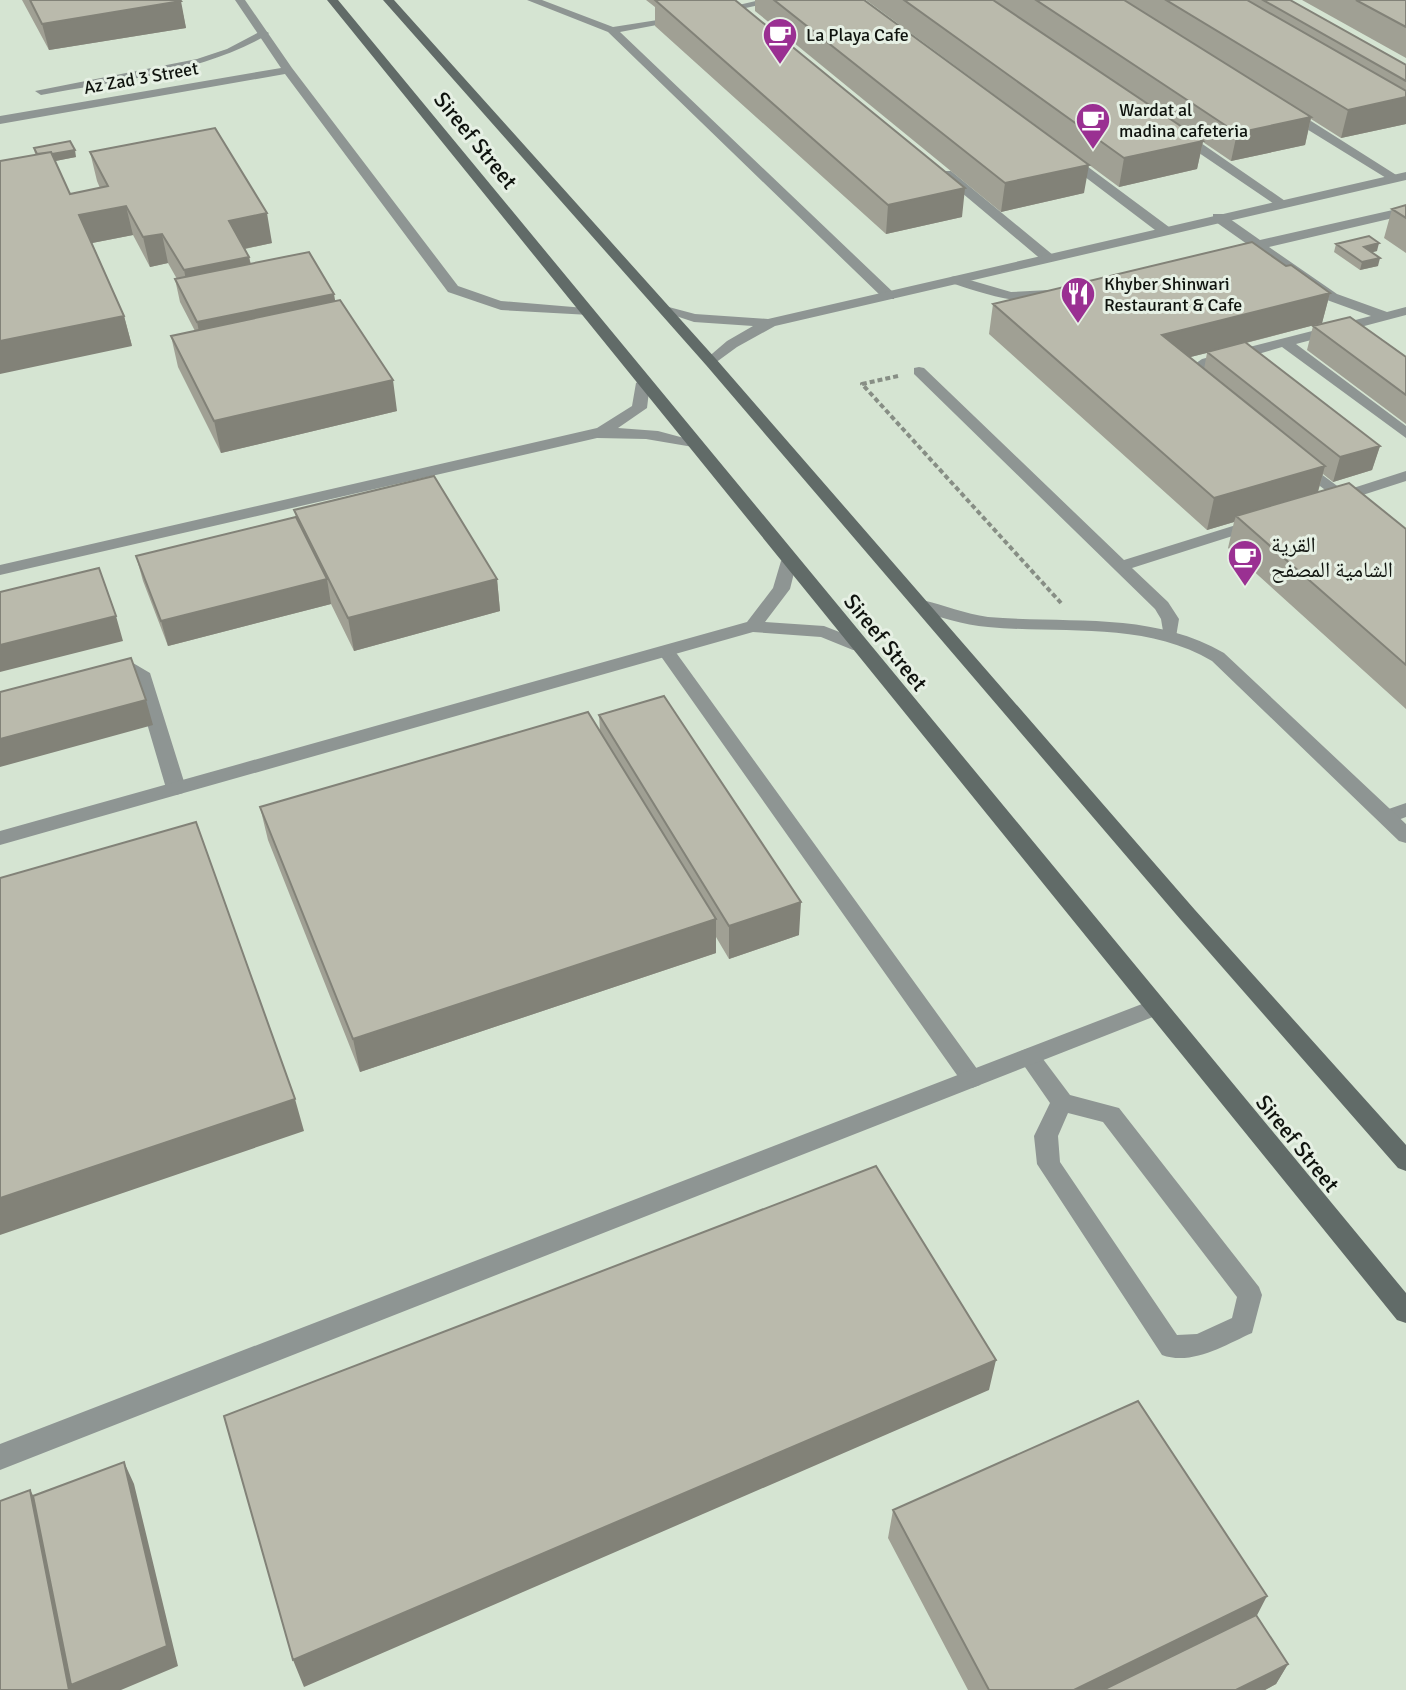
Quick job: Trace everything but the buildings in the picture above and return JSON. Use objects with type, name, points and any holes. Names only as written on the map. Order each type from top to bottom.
[{"type":"main road","name":"Sireef Street","points":[[332,0],[693,445],[1406,1312]]},
{"type":"main road","name":"Sireef Street","points":[[388,0],[711,362],[1188,915],[1406,1161]]},
{"type":"street","points":[[240,0],[288,70],[453,289],[476,301],[510,308],[585,312]]},
{"type":"street","points":[[532,0],[612,30],[889,296]]},
{"type":"street","points":[[699,14],[778,0]]},
{"type":"street","points":[[550,6],[574,2]]},
{"type":"street","points":[[743,6],[755,16]]},
{"type":"street","points":[[612,30],[685,17]]},
{"type":"street","points":[[41,91],[199,62],[231,51],[263,33]]},
{"type":"street","name":"Az Zad 3 Street","points":[[0,120],[288,70]]},
{"type":"street","points":[[1277,105],[1400,177]]},
{"type":"street","points":[[1165,123],[1282,203]]},
{"type":"street","points":[[1053,147],[1164,230]]},
{"type":"street","points":[[938,167],[1048,258]]},
{"type":"street","points":[[711,362],[749,332],[770,323],[1400,177]]},
{"type":"street","points":[[1211,256],[1406,211]]},
{"type":"street","points":[[1218,217],[1332,297],[1406,325]]},
{"type":"street","points":[[956,280],[1010,296],[1041,296],[1057,292]]},
{"type":"street","points":[[665,310],[694,318],[770,323]]},
{"type":"street","points":[[1213,392],[1195,375],[1196,368],[1207,362],[1406,311]]},
{"type":"street","points":[[1285,342],[1406,433]]},
{"type":"street","points":[[919,371],[1162,606],[1170,619],[1170,633]]},
{"type":"street","points":[[0,570],[597,433],[617,424],[639,408],[643,383]]},
{"type":"street","points":[[597,433],[636,432],[669,436],[693,445]]},
{"type":"street","points":[[1283,449],[1334,499],[1363,514]]},
{"type":"street","points":[[1334,499],[1406,476]]},
{"type":"street","points":[[1121,566],[1268,520]]},
{"type":"street","points":[[753,626],[781,589],[789,561]]},
{"type":"street","points":[[922,605],[985,622],[1170,633],[1205,647],[1396,814],[1406,836]]},
{"type":"street","points":[[0,838],[753,626],[824,632],[859,646]]},
{"type":"street","points":[[666,651],[972,1079]]},
{"type":"street","points":[[90,678],[127,669],[141,673],[176,788]]},
{"type":"street","points":[[0,1457],[1155,1007]]},
{"type":"street","points":[[1029,1057],[1062,1102],[1111,1115],[1250,1295],[1243,1325],[1199,1345],[1171,1347],[1049,1164],[1046,1136],[1062,1102]]},
{"type":"path","points":[[919,371],[862,384],[1065,607]]},
{"type":"shaded area","points":[[0,0],[1406,0],[1406,1690],[0,1690]]},
{"type":"place","name":"La Playa Cafe","points":[[780,66]]},
{"type":"place","name":"Wardat al madina cafeteria","points":[[1093,151]]},
{"type":"place","name":"Khyber Shinwari Restaurant & Cafe","points":[[1078,325]]},
{"type":"place","name":"القرية الشامية المصفح","points":[[1245,588]]}]
